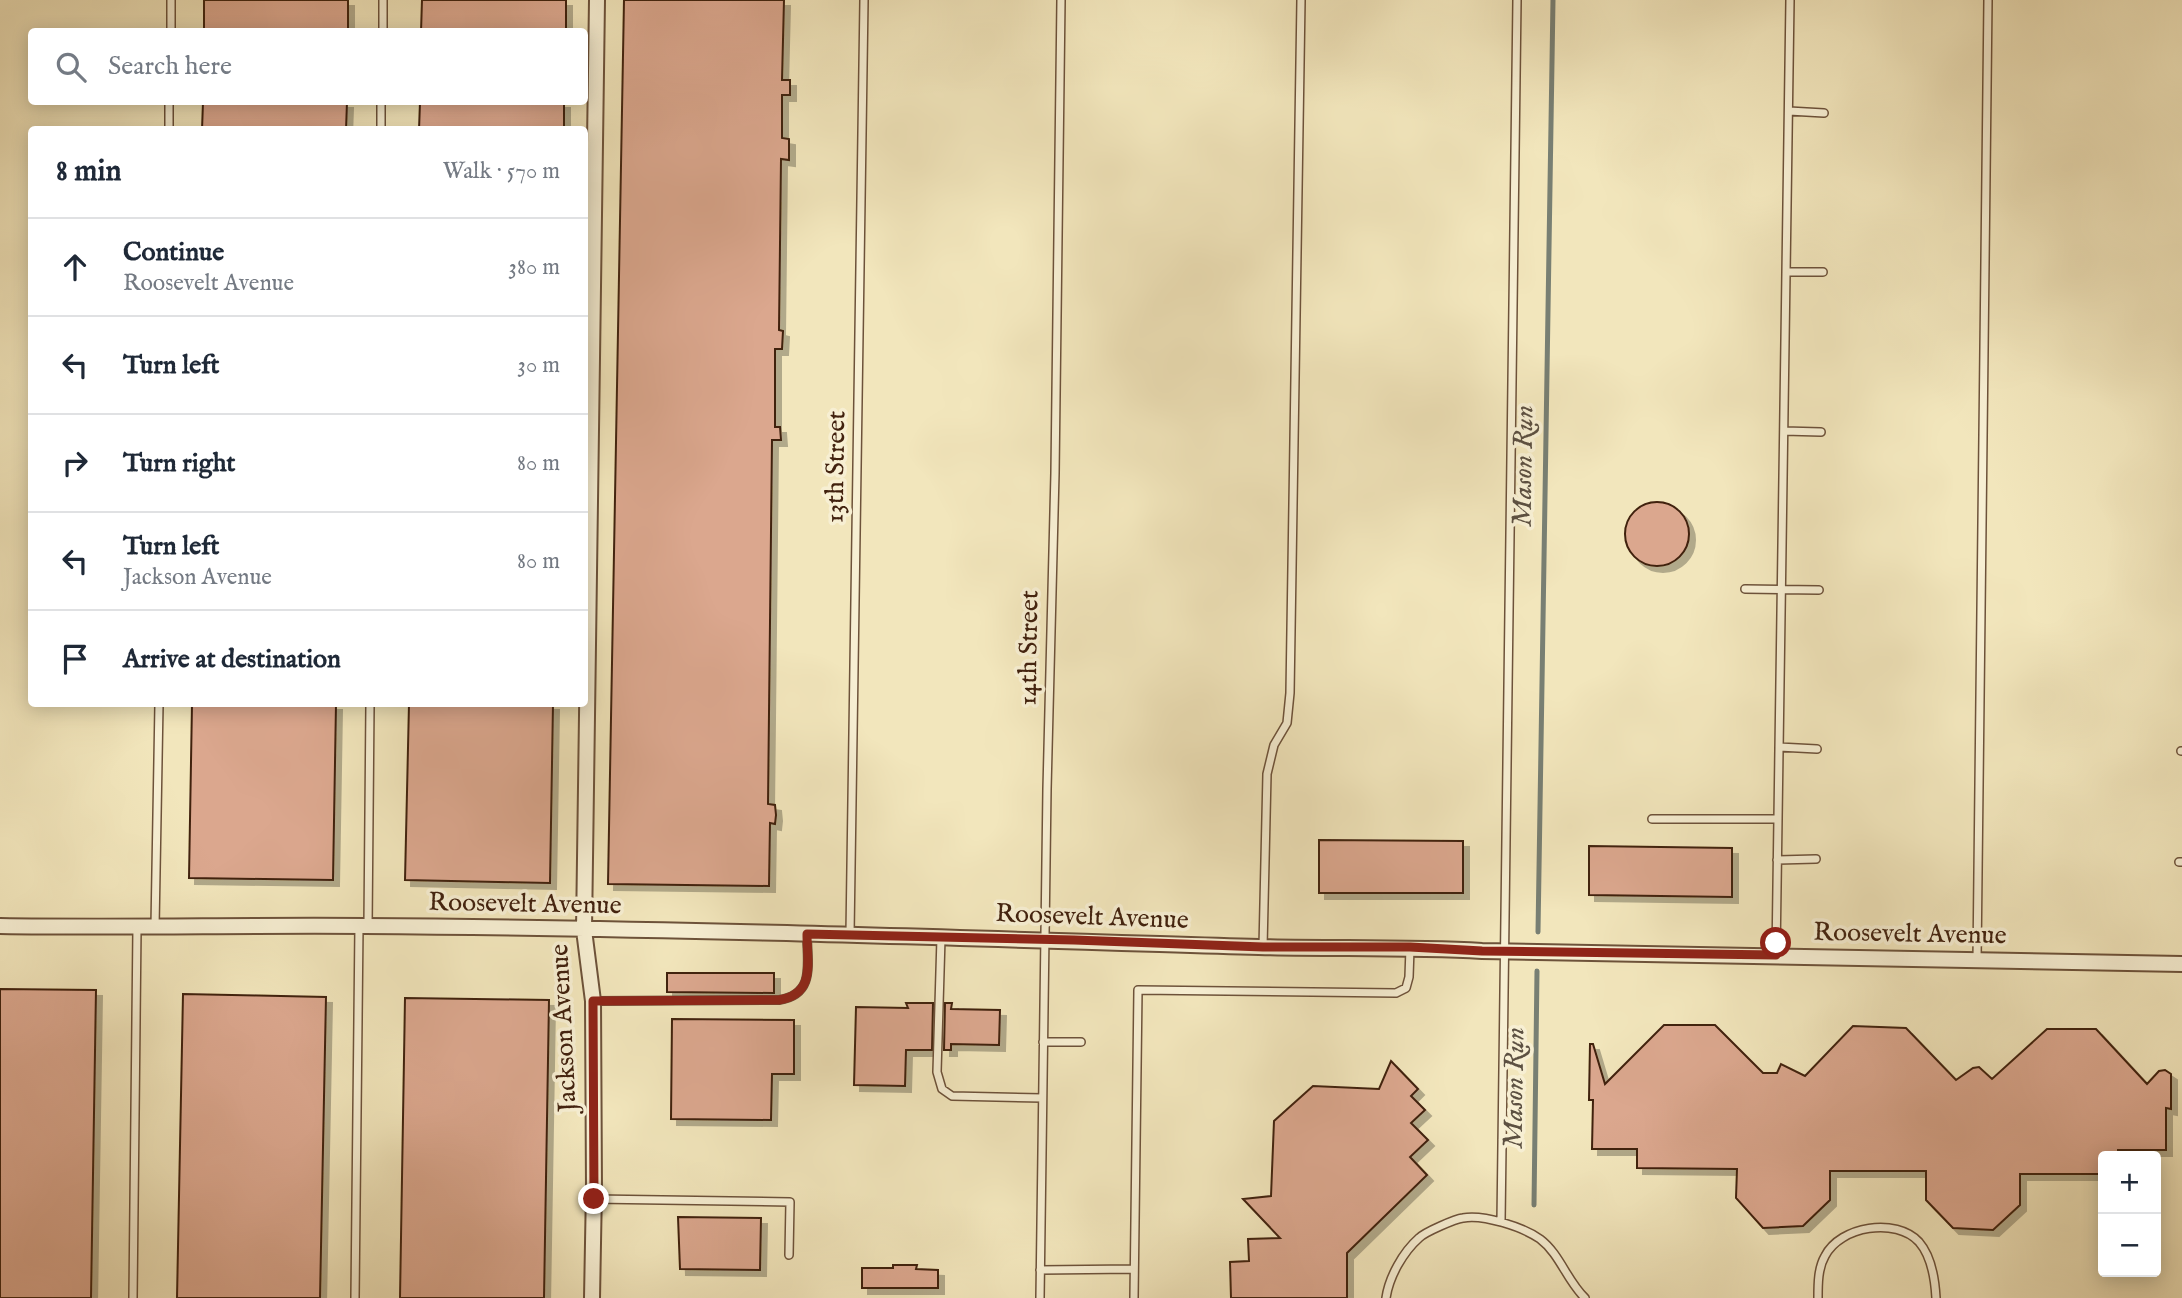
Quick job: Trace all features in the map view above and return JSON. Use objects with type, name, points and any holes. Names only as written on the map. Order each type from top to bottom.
[{"type":"street","name":"Jackson Avenue","points":[[588,644],[597,0]]},
{"type":"street","name":"Jackson Avenue","points":[[587,707],[584,930],[593,1001],[592,1298]]},
{"type":"street","name":"Roosevelt Avenue","points":[[0,926],[363,926],[1044,939],[1263,947],[1410,947],[2182,964]]},
{"type":"lane","points":[[171,0],[171,28]]},
{"type":"lane","points":[[383,0],[383,28]]},
{"type":"lane","name":"13th Street","points":[[850,935],[864,0]]},
{"type":"lane","name":"14th Street","points":[[1040,1298],[1061,0]]},
{"type":"lane","points":[[1263,947],[1267,774],[1274,745],[1287,723],[1290,693],[1301,0]]},
{"type":"lane","points":[[1501,1222],[1517,0]]},
{"type":"lane","points":[[1776,955],[1790,0]]},
{"type":"lane","points":[[1977,960],[1988,0]]},
{"type":"lane","points":[[169,105],[169,126]]},
{"type":"lane","points":[[381,105],[381,126]]},
{"type":"lane","points":[[1789,111],[1824,113]]},
{"type":"lane","points":[[1786,272],[1822,272]]},
{"type":"lane","points":[[1784,431],[1821,432]]},
{"type":"lane","points":[[1745,589],[1819,590]]},
{"type":"lane","points":[[155,928],[159,707]]},
{"type":"lane","points":[[355,1298],[370,707]]},
{"type":"lane","points":[[1779,747],[1817,749]]},
{"type":"lane","points":[[1652,819],[1778,819]]},
{"type":"lane","points":[[1777,860],[1816,859]]},
{"type":"lane","points":[[133,1298],[137,928]]},
{"type":"lane","points":[[593,1001],[794,998],[803,990],[807,975],[807,934]]},
{"type":"lane","points":[[941,937],[937,1072],[942,1089],[952,1096],[1042,1098]]},
{"type":"lane","points":[[1134,1298],[1138,990],[1396,993],[1406,988],[1410,947]]},
{"type":"lane","points":[[1043,1042],[1081,1042]]},
{"type":"lane","points":[[594,1199],[790,1202],[789,1255]]},
{"type":"lane","points":[[1386,1298],[1387,1289],[1401,1260],[1420,1236],[1464,1218],[1501,1222],[1539,1238],[1552,1251],[1572,1286],[1585,1298]]},
{"type":"lane","points":[[1818,1298],[1818,1278],[1825,1255],[1840,1237],[1870,1228],[1902,1230],[1920,1243],[1935,1275],[1936,1298]]},
{"type":"lane","points":[[1040,1270],[1134,1269]]},
{"type":"building","points":[[204,0],[348,0],[348,28],[204,28]]},
{"type":"building","points":[[422,0],[566,0],[566,28],[421,28]]},
{"type":"building","points":[[624,0],[784,0],[782,80],[790,80],[790,95],[782,95],[782,138],[789,139],[789,160],[781,159],[779,330],[783,331],[782,349],[775,349],[775,427],[780,427],[781,440],[772,440],[768,804],[775,805],[776,815],[775,824],[770,823],[769,886],[608,884]]},
{"type":"building","points":[[203,105],[347,105],[346,126],[202,126]]},
{"type":"building","points":[[420,105],[564,105],[564,126],[419,126]]},
{"type":"building","points":[[1651,502],[1663,502],[1680,511],[1687,522],[1687,546],[1680,557],[1663,566],[1651,566],[1639,561],[1630,552],[1625,540],[1625,528],[1630,516],[1639,507]]},
{"type":"building","points":[[192,707],[336,707],[333,880],[189,878]]},
{"type":"building","points":[[409,707],[553,707],[550,883],[405,880]]},
{"type":"building","points":[[1319,840],[1463,841],[1463,893],[1319,893]]},
{"type":"building","points":[[1589,846],[1732,848],[1732,897],[1589,895]]},
{"type":"building","points":[[667,973],[774,973],[774,993],[667,992]]},
{"type":"building","points":[[0,989],[96,990],[91,1298],[0,1298]]},
{"type":"building","points":[[183,994],[326,997],[320,1298],[177,1298]]},
{"type":"building","points":[[405,998],[549,1000],[544,1298],[400,1298]]},
{"type":"building","points":[[906,1003],[933,1003],[932,1050],[906,1050],[905,1086],[854,1085],[856,1007],[908,1008]]},
{"type":"building","points":[[945,1003],[952,1003],[951,1009],[1000,1010],[999,1045],[951,1044],[951,1050],[944,1050]]},
{"type":"building","points":[[672,1019],[794,1020],[794,1074],[772,1074],[771,1120],[671,1119]]},
{"type":"building","points":[[1664,1025],[1715,1025],[1763,1073],[1777,1073],[1781,1064],[1805,1076],[1853,1026],[1906,1028],[1956,1080],[1979,1067],[1992,1079],[2047,1029],[2096,1029],[2147,1084],[2159,1071],[2165,1070],[2171,1074],[2171,1109],[2166,1108],[2166,1150],[2098,1151],[2098,1174],[2020,1174],[2020,1205],[1993,1230],[1953,1228],[1926,1200],[1926,1171],[1830,1171],[1830,1200],[1803,1226],[1763,1228],[1736,1198],[1737,1169],[1637,1168],[1637,1149],[1592,1149],[1590,1044],[1593,1044],[1605,1084]]},
{"type":"building","points":[[1391,1061],[1418,1089],[1411,1096],[1425,1110],[1411,1123],[1428,1140],[1410,1157],[1427,1175],[1347,1253],[1347,1298],[1231,1298],[1230,1262],[1249,1261],[1248,1239],[1280,1238],[1243,1199],[1271,1196],[1274,1121],[1313,1086],[1379,1089]]},
{"type":"building","points":[[678,1217],[761,1218],[760,1270],[680,1269]]},
{"type":"building","points":[[893,1265],[917,1265],[916,1269],[938,1270],[938,1288],[862,1288],[862,1268],[893,1268]]},
{"type":"waterway","name":"Mason Run","points":[[1538,932],[1553,0]]},
{"type":"waterway","name":"Mason Run","points":[[1534,1205],[1537,971]]},
{"type":"route","points":[[594,1199],[593,1001],[794,998],[803,990],[807,975],[807,934],[1263,947],[1410,947],[1482,951],[1776,955],[1776,943]]}]
